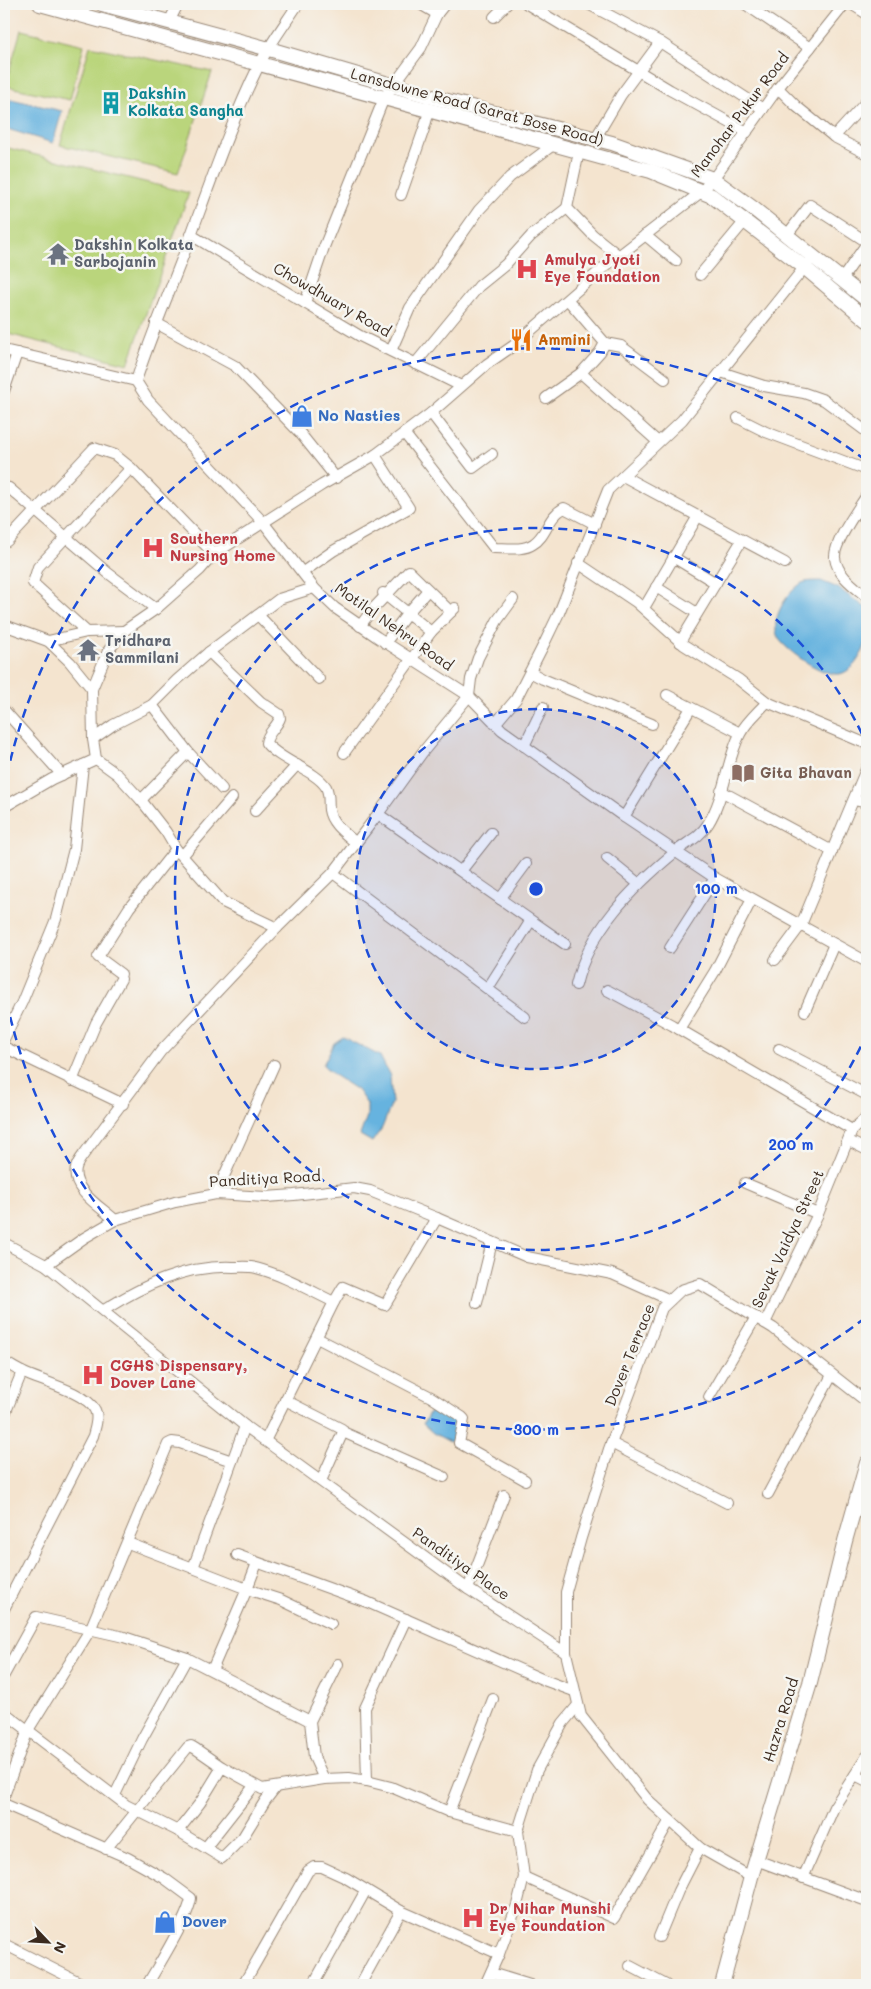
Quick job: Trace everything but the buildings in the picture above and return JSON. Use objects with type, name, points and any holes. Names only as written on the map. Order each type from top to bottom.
[{"type":"main road","name":"Lansdowne Road (Sarat Bose Road)","points":[[40,4],[651,171],[712,196],[804,267],[867,320]]},
{"type":"main road","name":"Lansdowne Road (Sarat Bose Road)","points":[[102,4],[269,49],[436,98],[612,143],[713,179],[787,235],[867,300]]},
{"type":"main road","name":"Hazra Road","points":[[722,1985],[751,1877],[810,1683],[845,1541],[867,1463]]},
{"type":"street","points":[[169,22],[178,4]]},
{"type":"street","points":[[4,350],[136,381],[208,187],[260,64],[298,4]]},
{"type":"street","points":[[420,4],[437,14]]},
{"type":"street","points":[[305,303],[324,247],[384,98],[421,48],[437,14],[445,4]]},
{"type":"street","points":[[494,17],[507,4]]},
{"type":"street","points":[[527,4],[670,90],[747,132]]},
{"type":"street","points":[[588,4],[660,42],[763,109]]},
{"type":"street","points":[[745,4],[810,48]]},
{"type":"street","name":"Manohar Pukur Road","points":[[92,689],[108,651],[124,631],[156,609],[200,570],[214,554],[322,485],[375,456],[431,412],[487,364],[513,346],[618,255],[701,192],[713,179],[778,88],[844,4]]},
{"type":"street","points":[[852,4],[867,14]]},
{"type":"street","points":[[595,140],[621,95],[660,42]]},
{"type":"street","points":[[778,88],[796,106],[834,137],[867,154]]},
{"type":"street","points":[[834,137],[867,101]]},
{"type":"street","points":[[401,196],[429,111]]},
{"type":"street","points":[[391,351],[410,308],[479,210],[510,177],[553,145]]},
{"type":"street","points":[[415,364],[479,286],[505,265],[531,236],[567,208],[579,152]]},
{"type":"street","points":[[787,235],[810,205],[867,243],[842,279]]},
{"type":"street","points":[[567,208],[593,235],[618,255]]},
{"type":"street","points":[[700,275],[745,221]]},
{"type":"street","name":"Chowdhuary Road","points":[[191,235],[360,336],[461,386]]},
{"type":"street","points":[[645,235],[676,261]]},
{"type":"street","points":[[495,724],[516,699],[559,613],[608,490],[682,420],[813,256]]},
{"type":"street","points":[[568,300],[605,343],[621,346],[665,379]]},
{"type":"street","points":[[156,323],[235,366],[300,433],[336,478]]},
{"type":"street","points":[[546,398],[581,373],[600,352],[605,343]]},
{"type":"street","points":[[4,391],[17,354]]},
{"type":"street","points":[[721,372],[764,386],[804,393],[824,400],[867,432]]},
{"type":"street","points":[[581,373],[658,442]]},
{"type":"street","name":"Motilal Nehru Road","points":[[136,381],[148,400],[264,522],[314,588],[336,608],[385,643],[469,696],[495,724],[524,746],[624,817],[715,878],[867,962]]},
{"type":"street","points":[[431,412],[473,468],[492,454]]},
{"type":"street","points":[[738,418],[766,432],[867,470]]},
{"type":"street","points":[[404,433],[494,548],[517,548],[534,544],[554,513],[564,508],[595,524]]},
{"type":"street","points":[[7,541],[94,448],[115,455],[131,468],[214,554]]},
{"type":"street","points":[[303,572],[333,552],[410,508],[375,456]]},
{"type":"street","points":[[86,632],[33,583],[38,568],[131,468]]},
{"type":"street","points":[[623,476],[785,563]]},
{"type":"street","points":[[4,486],[37,510],[108,573],[156,609]]},
{"type":"street","points":[[867,495],[852,517],[837,547],[835,558],[839,569],[850,583],[867,597]]},
{"type":"street","points":[[644,608],[698,516]]},
{"type":"street","points":[[680,642],[742,540]]},
{"type":"street","points":[[673,558],[716,583]]},
{"type":"street","points":[[578,563],[644,608],[680,642],[738,679],[766,702],[867,744]]},
{"type":"street","points":[[344,754],[431,632],[453,610],[428,590],[409,571],[384,594],[360,626]]},
{"type":"street","points":[[656,587],[697,613]]},
{"type":"street","points":[[93,739],[113,725],[152,705],[209,652],[279,599],[314,588]]},
{"type":"street","points":[[385,643],[428,590]]},
{"type":"street","points":[[384,594],[431,632]]},
{"type":"street","points":[[115,1220],[83,1192],[76,1178],[76,1166],[161,1051],[277,928],[333,873],[422,753],[469,696],[471,679],[478,658],[497,621],[513,598]]},
{"type":"street","points":[[258,615],[319,679]]},
{"type":"street","points":[[4,625],[48,640],[70,662],[92,689],[93,739],[96,759],[118,775],[141,800],[179,852],[222,902],[277,928]]},
{"type":"street","points":[[48,640],[86,632],[124,631]]},
{"type":"street","points":[[209,652],[262,702],[279,714],[279,722],[267,738],[266,743],[325,786],[330,797],[329,810],[332,820],[356,842]]},
{"type":"street","points":[[530,672],[652,724]]},
{"type":"street","points":[[667,695],[740,733]]},
{"type":"street","points":[[576,985],[584,960],[620,903],[676,851],[699,836],[709,822],[740,733],[766,702]]},
{"type":"street","points":[[152,705],[188,752],[222,789]]},
{"type":"street","points":[[524,746],[543,707]]},
{"type":"street","points":[[624,817],[691,708]]},
{"type":"street","points":[[4,710],[62,775]]},
{"type":"street","points":[[141,800],[188,752]]},
{"type":"street","points":[[4,807],[62,775],[96,759]]},
{"type":"street","points":[[4,1039],[22,1002],[56,919],[74,849],[83,765]]},
{"type":"street","points":[[256,811],[297,766]]},
{"type":"street","points":[[775,960],[801,925],[867,767]]},
{"type":"street","points":[[721,791],[832,851]]},
{"type":"street","points":[[72,1081],[96,1023],[121,977],[98,957],[130,908],[179,852],[232,798]]},
{"type":"street","points":[[854,800],[867,803]]},
{"type":"street","points":[[378,814],[461,871],[530,922],[565,944]]},
{"type":"street","points":[[461,871],[491,833]]},
{"type":"street","points":[[607,858],[639,884]]},
{"type":"street","points":[[500,899],[526,864]]},
{"type":"street","points":[[333,873],[525,1017]]},
{"type":"street","points":[[670,948],[715,878]]},
{"type":"street","points":[[679,1029],[715,971],[752,899]]},
{"type":"street","points":[[488,988],[530,922]]},
{"type":"street","points":[[805,1011],[834,944]]},
{"type":"street","points":[[607,990],[679,1029],[850,1136],[867,1150]]},
{"type":"street","points":[[4,1047],[122,1104]]},
{"type":"street","points":[[779,1049],[867,1095]]},
{"type":"street","points":[[216,1194],[274,1065]]},
{"type":"street","name":"Sevak Vaidya Street","points":[[709,1397],[760,1320],[818,1214],[850,1136],[867,1117]]},
{"type":"street","points":[[745,1183],[818,1214]]},
{"type":"street","name":"Panditiya Road","points":[[46,1264],[115,1220],[175,1202],[216,1194],[284,1196],[354,1188],[370,1191],[527,1257],[612,1274],[670,1300]]},
{"type":"street","points":[[265,1441],[343,1287],[385,1305],[436,1218]]},
{"type":"street","points":[[477,1303],[492,1242]]},
{"type":"street","name":"Panditiya Place","points":[[4,1243],[46,1264],[265,1441],[468,1589],[566,1653]]},
{"type":"street","points":[[104,1310],[135,1290],[161,1279],[193,1270],[223,1266],[255,1267],[334,1302]]},
{"type":"street","name":"Dover Terrace","points":[[566,1653],[566,1592],[611,1443],[662,1308],[681,1290],[700,1284],[760,1320],[867,1402]]},
{"type":"street","points":[[316,1338],[431,1397],[462,1417],[464,1419],[459,1443],[525,1480]]},
{"type":"street","points":[[4,1362],[90,1403],[96,1411],[97,1420],[93,1436],[4,1609]]},
{"type":"street","points":[[4,1416],[22,1372]]},
{"type":"street","points":[[768,1494],[832,1375]]},
{"type":"street","points":[[285,1400],[342,1429],[343,1432],[444,1478]]},
{"type":"street","points":[[193,1568],[245,1426]]},
{"type":"street","points":[[321,1481],[343,1432]]},
{"type":"street","points":[[4,1796],[28,1730],[90,1630],[168,1444],[172,1442],[180,1443],[232,1461]]},
{"type":"street","points":[[611,1443],[727,1502]]},
{"type":"street","points":[[468,1589],[504,1495]]},
{"type":"street","points":[[128,1543],[247,1589],[281,1600],[330,1624]]},
{"type":"street","points":[[237,1556],[366,1602],[544,1680],[574,1691]]},
{"type":"street","points":[[212,1670],[257,1563]]},
{"type":"street","points":[[4,1675],[36,1617],[124,1637],[187,1658],[310,1721]]},
{"type":"street","points":[[368,1781],[365,1708],[406,1619]]},
{"type":"street","points":[[566,1653],[581,1716],[647,1799],[700,1848],[751,1877]]},
{"type":"street","points":[[115,1796],[142,1739],[187,1658]]},
{"type":"street","points":[[324,1779],[314,1757],[310,1721],[338,1664]]},
{"type":"street","points":[[449,1812],[493,1699]]},
{"type":"street","points":[[485,1985],[517,1905],[524,1877],[518,1831],[537,1770],[563,1723],[578,1706]]},
{"type":"street","points":[[4,1712],[92,1780],[136,1811],[178,1831],[222,1858],[243,1837],[264,1801],[276,1788]]},
{"type":"street","points":[[106,1849],[188,1747],[191,1746],[222,1767],[262,1790],[324,1779],[349,1778],[368,1781],[392,1787],[449,1812],[518,1831]]},
{"type":"street","points":[[803,1878],[834,1808],[867,1756]]},
{"type":"street","points":[[178,1831],[200,1803],[222,1767]]},
{"type":"street","points":[[855,1775],[867,1781]]},
{"type":"street","points":[[206,1847],[254,1786]]},
{"type":"street","points":[[4,1804],[128,1858],[164,1878],[191,1898],[180,1926],[147,1985]]},
{"type":"street","points":[[524,1877],[614,1918],[670,1820]]},
{"type":"street","points":[[659,1937],[678,1891],[700,1848]]},
{"type":"street","points":[[756,1860],[861,1897],[867,1901]]},
{"type":"street","points":[[244,1985],[308,1871],[314,1867],[322,1867],[401,1911],[499,1954]]},
{"type":"street","points":[[313,1985],[366,1890]]},
{"type":"street","points":[[360,1985],[401,1911]]},
{"type":"street","points":[[4,1944],[85,1985]]},
{"type":"street","points":[[630,1966],[666,1985]]},
{"type":"street","points":[[491,1973],[530,1985]]},
{"type":"green space","points":[[21,30],[84,45],[70,100],[5,86]]},
{"type":"green space","points":[[90,46],[212,72],[178,173],[60,145]]},
{"type":"green space","points":[[4,147],[189,193],[128,364],[4,333]]},
{"type":"water","points":[[11,99],[62,111],[53,143],[4,128],[4,120]]},
{"type":"water","points":[[808,581],[821,581],[838,588],[865,607],[867,612],[868,629],[863,651],[852,667],[843,673],[828,672],[808,664],[779,639],[776,632],[777,616],[785,600],[796,587]]},
{"type":"water","points":[[343,1037],[380,1056],[390,1076],[392,1103],[382,1128],[372,1142],[360,1135],[367,1116],[367,1104],[357,1090],[334,1075],[323,1065],[334,1043]]},
{"type":"water","points":[[430,1411],[447,1414],[459,1419],[462,1422],[460,1435],[450,1442],[433,1433],[423,1424]]},
{"type":"place","name":"Dakshin Kolkata Sangha","points":[[111,103]]},
{"type":"place","name":"Dakshin Kolkata Sarbojanin","points":[[58,254]]},
{"type":"place","name":"Amulya Jyoti Eye Foundation","points":[[527,269]]},
{"type":"place","name":"Ammini","points":[[521,340]]},
{"type":"place","name":"No Nasties","points":[[302,416]]},
{"type":"place","name":"Southern Nursing Home","points":[[153,548]]},
{"type":"place","name":"Tridhara Sammilani","points":[[88,650]]},
{"type":"place","name":"Gita Bhavan","points":[[743,773]]},
{"type":"place","name":"CGHS Dispensary, Dover Lane","points":[[93,1375]]},
{"type":"place","name":"Dr Nihar Munshi Eye Foundation","points":[[473,1918]]},
{"type":"place","name":"Dover","points":[[165,1922]]}]
